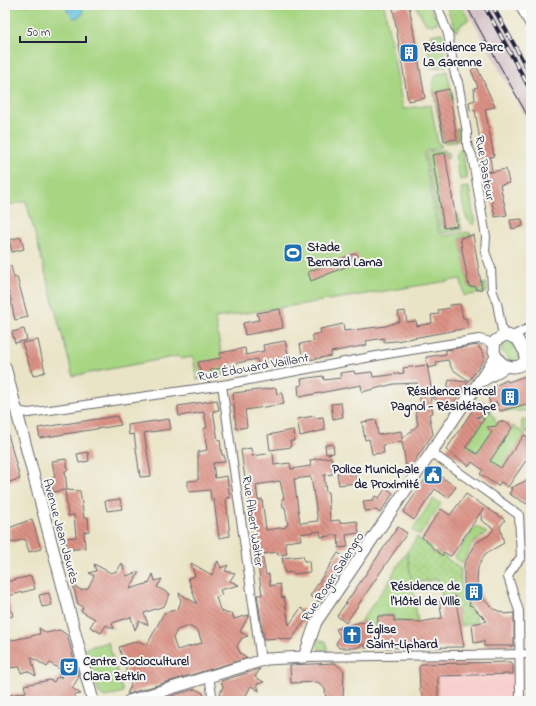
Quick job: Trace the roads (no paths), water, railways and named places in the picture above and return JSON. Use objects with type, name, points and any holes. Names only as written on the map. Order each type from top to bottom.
[{"type":"street","name":"Rue Pasteur","points":[[437,5],[446,28],[458,82],[467,132],[467,145],[472,155],[486,236],[485,254],[491,268],[492,290],[507,336]]},
{"type":"street","points":[[521,5],[531,24]]},
{"type":"street","points":[[495,351],[507,366],[516,367],[528,353],[507,336],[531,326]]},
{"type":"street","name":"Rue Roger Salengro","points":[[304,657],[316,622],[478,384],[495,351],[495,341],[507,336]]},
{"type":"street","name":"Rue Édouard Vaillant","points":[[16,407],[21,412],[29,413],[222,385],[387,354],[479,339],[487,341],[495,351]]},
{"type":"street","name":"Rue Roger Salengro","points":[[478,384],[507,366]]},
{"type":"street","name":"Avenue Jean Jaurès","points":[[5,367],[94,701]]},
{"type":"street","name":"Rue Albert Walter","points":[[222,385],[261,661]]},
{"type":"street","points":[[432,453],[518,515],[521,557],[508,577],[519,608],[520,701]]},
{"type":"street","points":[[129,701],[273,658],[531,654]]},
{"type":"street","points":[[209,676],[213,701]]},
{"type":"water","points":[[66,5],[82,5],[83,14],[74,18],[67,11]]},
{"type":"tram line","points":[[466,5],[531,122]]},
{"type":"railway","points":[[484,5],[531,91]]},
{"type":"railway","points":[[492,5],[531,75]]},
{"type":"place","name":"Résidence Parc La Garenne","points":[[409,53]]},
{"type":"place","name":"Stade Bernard Lama","points":[[293,253]]},
{"type":"place","name":"Résidence Marcel Pagnol - Résidétape","points":[[510,397]]},
{"type":"place","name":"Police Municipale de Proximité","points":[[433,475]]},
{"type":"place","name":"Résidence de l'Hôtel de Ville","points":[[474,592]]},
{"type":"place","name":"Église Saint-Liphard","points":[[352,635]]},
{"type":"place","name":"Centre Socioculturel Clara Zetkin","points":[[69,667]]}]
